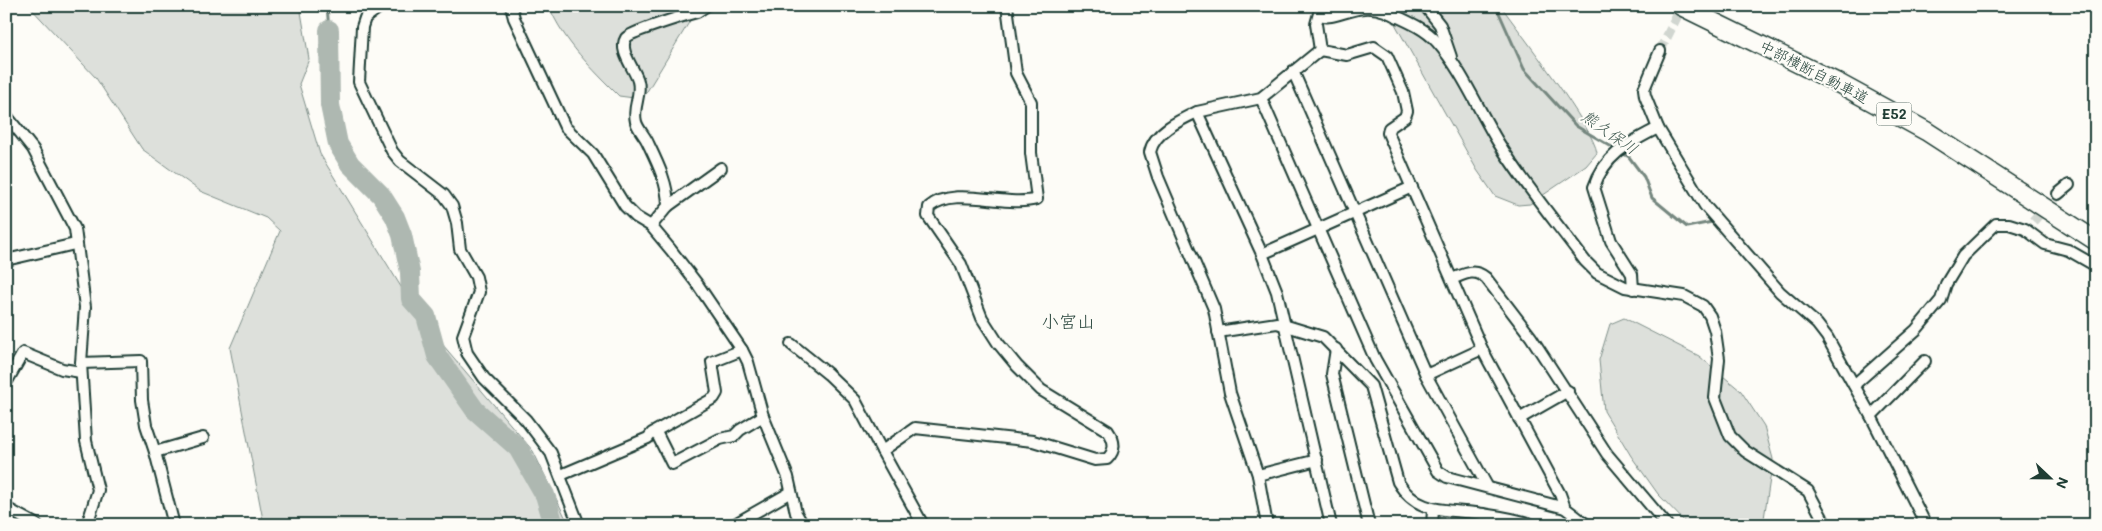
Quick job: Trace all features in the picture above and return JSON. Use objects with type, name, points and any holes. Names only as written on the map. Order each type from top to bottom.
[{"type":"highway","name":"中部横断自動車道","points":[[1680,6],[1838,83],[1926,131],[2096,241]]},
{"type":"street","points":[[381,6],[365,18],[362,26],[358,82],[392,151],[400,161],[444,195],[452,206],[457,223],[460,249],[476,277],[479,292],[463,336],[467,353],[484,378],[541,439],[551,453],[579,525]]},
{"type":"street","points":[[511,6],[514,18],[565,127],[593,154],[625,206],[636,217],[650,226],[698,285],[742,350],[748,362],[763,416],[788,477],[796,513],[803,525]]},
{"type":"street","points":[[668,206],[666,184],[647,140],[636,124],[634,110],[639,84],[624,44],[630,34],[697,12],[706,6]]},
{"type":"street","points":[[882,450],[915,428],[1033,441],[1095,460],[1107,458],[1114,449],[1113,438],[1108,431],[1041,390],[1028,379],[998,343],[982,318],[961,264],[928,216],[929,207],[940,199],[963,198],[1023,202],[1037,198],[1031,153],[1031,102],[1016,73],[1007,6]]},
{"type":"street","points":[[1320,11],[1326,18],[1346,10],[1365,6],[1382,10],[1424,31],[1436,40],[1453,63],[1519,174],[1585,261],[1604,277],[1633,289],[1684,296],[1703,306],[1710,316],[1715,330],[1719,359],[1715,398],[1730,436],[1737,446],[1808,491],[1826,525]]},
{"type":"street","points":[[1425,6],[1440,25],[1453,63]]},
{"type":"street","points":[[1320,11],[1316,24],[1320,50]]},
{"type":"street","points":[[1267,525],[1258,475],[1230,393],[1214,309],[1151,157],[1151,147],[1156,138],[1197,112],[1261,98],[1320,50],[1347,55],[1374,47],[1388,56],[1403,92],[1407,111],[1405,116],[1389,128],[1388,133],[1482,349],[1560,494],[1565,508]]},
{"type":"street","points":[[1660,50],[1644,89],[1658,128],[1704,206],[1780,292],[1818,324],[1871,416],[1926,525]]},
{"type":"street","points":[[1293,71],[1426,375],[1487,486]]},
{"type":"street","points":[[1261,98],[1320,229],[1375,359],[1438,471],[1447,477],[1565,508],[1587,525]]},
{"type":"street","points":[[1197,112],[1262,254],[1277,292],[1332,525]]},
{"type":"street","points":[[6,115],[33,149],[75,229],[75,244],[85,307],[81,368],[86,441],[98,490],[87,525]]},
{"type":"street","points":[[1633,289],[1632,274],[1611,241],[1594,187],[1601,169],[1615,152],[1658,128]]},
{"type":"street","points":[[650,226],[668,206],[721,168]]},
{"type":"street","points":[[2058,194],[2069,184]]},
{"type":"street","points":[[1262,254],[1412,187]]},
{"type":"street","points":[[2025,229],[2033,221]]},
{"type":"street","points":[[1854,385],[1916,330],[1941,300],[1946,284],[1963,256],[1987,230],[1996,224],[2009,224],[2025,229],[2045,244],[2068,250],[2096,266]]},
{"type":"street","points":[[6,260],[75,244]]},
{"type":"street","points":[[1452,279],[1472,271],[1480,273],[1486,278],[1532,337],[1607,454],[1667,525]]},
{"type":"street","points":[[1218,332],[1257,325],[1286,325],[1322,337],[1336,349],[1370,386],[1398,482],[1405,494],[1433,510],[1477,513],[1533,525]]},
{"type":"street","points":[[791,344],[828,374],[854,400],[922,525]]},
{"type":"street","points":[[1336,349],[1332,374],[1369,525]]},
{"type":"street","points":[[1426,375],[1482,349]]},
{"type":"street","points":[[561,475],[648,438],[714,398],[717,393],[712,362],[742,350]]},
{"type":"street","points":[[6,384],[23,353],[62,368],[81,368],[142,361],[142,400],[146,426],[155,452],[174,525]]},
{"type":"street","points":[[1871,416],[1926,361]]},
{"type":"street","points":[[1519,419],[1568,391]]},
{"type":"street","points":[[656,432],[672,464],[720,439],[734,436],[740,430],[763,416]]},
{"type":"street","points":[[155,452],[203,438]]},
{"type":"street","points":[[1258,475],[1317,460]]},
{"type":"street","points":[[733,525],[791,492]]},
{"type":"street","points":[[6,508],[37,525]]},
{"type":"street","points":[[1432,525],[1433,510]]},
{"type":"shaded area","points":[[29,6],[300,6],[309,59],[299,84],[320,154],[420,318],[533,451],[569,525],[264,525],[230,348],[280,231],[266,218],[200,191],[142,149],[96,78]]},
{"type":"shaded area","points":[[549,6],[699,6],[646,93],[634,98],[619,96],[589,65],[570,43]]},
{"type":"shaded area","points":[[1385,6],[1501,6],[1570,103],[1593,141],[1597,153],[1586,166],[1530,204],[1518,205],[1495,196],[1477,170]]},
{"type":"shaded area","points":[[1624,318],[1699,356],[1741,391],[1764,426],[1773,459],[1763,525],[1688,525],[1658,494],[1631,456],[1604,411],[1599,360],[1610,324]]},
{"type":"waterway","points":[[327,6],[329,30]]},
{"type":"waterway","name":"熊久保川","points":[[1496,6],[1524,69],[1576,126],[1629,157],[1644,177],[1652,198],[1687,227],[1712,222]]},
{"type":"waterway","points":[[329,30],[330,105],[338,144],[350,164],[381,195],[395,217],[402,235],[410,272],[411,299],[426,316],[437,356],[475,410],[518,448],[545,495],[554,525]]},
{"type":"tunnel","points":[[1660,51],[1682,6]]},
{"type":"tunnel","points":[[2033,221],[2058,194]]},
{"type":"district","name":"小宮山","points":[[1068,322]]}]
